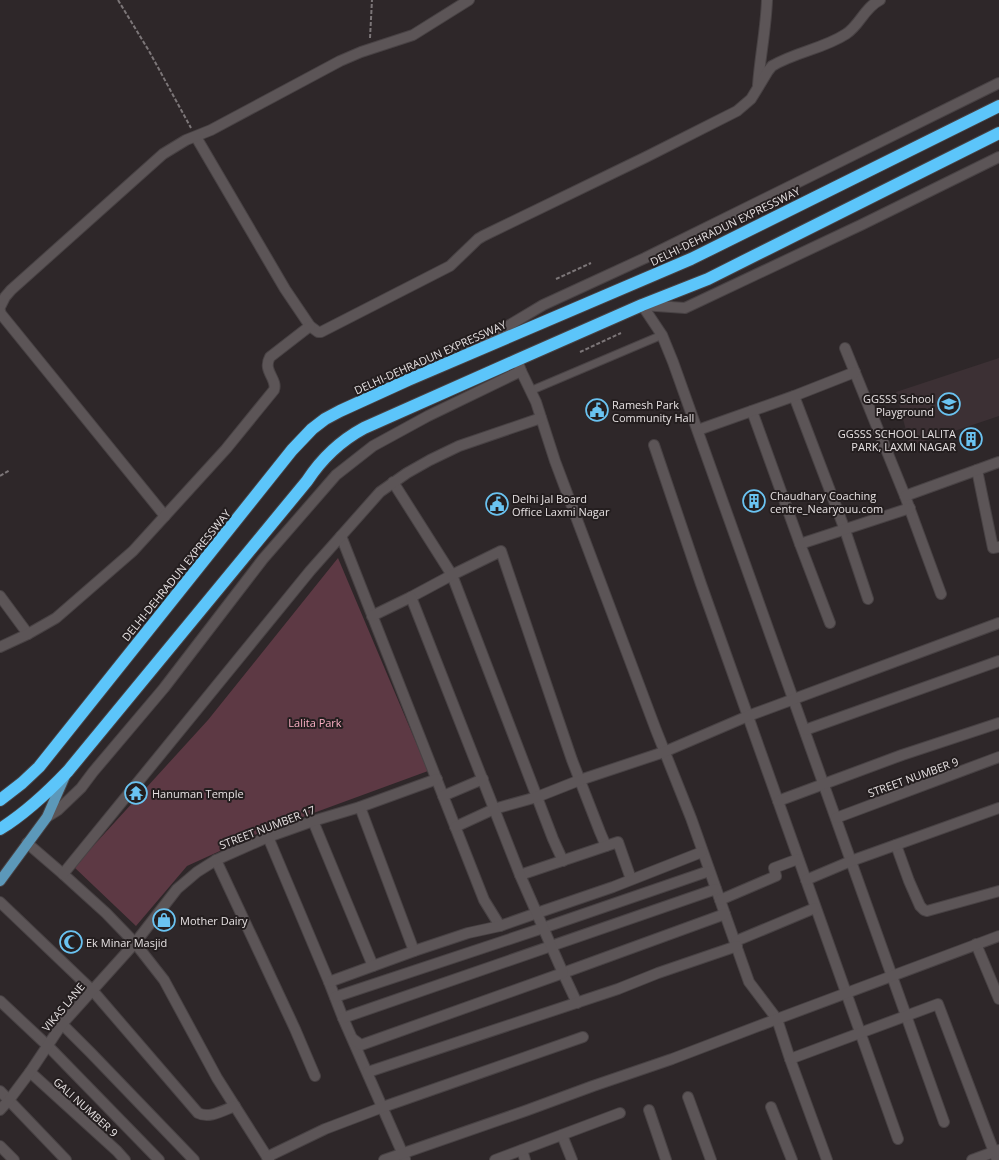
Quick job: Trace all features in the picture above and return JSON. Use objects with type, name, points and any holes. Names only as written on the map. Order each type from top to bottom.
[{"type":"highway","name":"DELHI-DEHRADUN EXPRESSWAY","points":[[0,800],[22,783],[38,767],[292,450],[302,439],[326,419],[340,411],[446,364],[690,259],[999,106]]},
{"type":"highway","points":[[0,829],[26,811],[68,771],[272,524],[307,481],[321,461],[352,435],[364,428],[519,365],[642,305],[708,278],[999,133]]},
{"type":"highway","points":[[0,791],[38,767]]},
{"type":"main road","points":[[0,881],[47,817],[68,771]]},
{"type":"street","points":[[0,307],[5,297],[11,290],[158,158],[175,146],[224,123],[340,61],[369,49],[413,35],[469,0]]},
{"type":"street","points":[[758,88],[767,0]]},
{"type":"street","points":[[196,137],[285,289],[310,326],[318,332],[324,331],[442,271],[456,261],[483,236],[737,111],[751,99],[772,66],[834,41],[847,34],[856,25],[870,6],[880,0]]},
{"type":"street","points":[[446,364],[543,305],[645,258],[999,83]]},
{"type":"street","points":[[642,305],[685,308],[863,224],[999,157]]},
{"type":"street","points":[[642,305],[662,335],[673,362],[944,1122]]},
{"type":"street","points":[[0,311],[0,314],[165,516]]},
{"type":"street","points":[[0,646],[28,634],[63,612],[133,551],[241,432],[274,390],[275,386],[267,368],[267,363],[270,357],[310,326]]},
{"type":"street","points":[[845,348],[910,508],[941,594]]},
{"type":"street","points":[[47,817],[58,810],[81,788],[164,688],[263,559],[336,475],[373,446],[519,365],[536,402],[558,468],[664,752],[691,818],[749,982],[777,1019],[827,1160]]},
{"type":"street","points":[[698,430],[794,396],[855,372]]},
{"type":"street","points":[[794,396],[845,530],[868,598]]},
{"type":"street","points":[[752,411],[830,623]]},
{"type":"street","points":[[63,874],[310,571],[380,492],[407,473],[459,446],[541,418]]},
{"type":"street","points":[[654,445],[701,584],[898,1140]]},
{"type":"street","points":[[905,496],[999,462]]},
{"type":"street","points":[[977,470],[993,548],[999,547]]},
{"type":"street","points":[[393,482],[452,574],[553,839],[563,861]]},
{"type":"street","points":[[800,544],[910,508]]},
{"type":"street","points":[[341,536],[484,900],[500,926]]},
{"type":"street","points":[[372,616],[411,597],[452,574],[501,551],[580,780],[606,846]]},
{"type":"street","points":[[0,596],[28,634]]},
{"type":"street","points":[[411,597],[520,875],[577,1003]]},
{"type":"street","points":[[455,827],[494,809],[537,796],[664,752],[748,716],[999,623]]},
{"type":"street","points":[[805,730],[999,661]]},
{"type":"street","points":[[778,801],[902,755],[999,723]]},
{"type":"street","name":"STREET NUMBER 9","points":[[836,818],[999,758]]},
{"type":"street","name":"STREET NUMBER 17","points":[[135,943],[177,889],[197,872],[216,860],[268,837],[313,821],[360,807],[437,779]]},
{"type":"street","points":[[443,796],[483,779]]},
{"type":"street","points":[[360,807],[414,951]]},
{"type":"street","points":[[806,880],[851,861],[999,808]]},
{"type":"street","points":[[313,821],[373,966]]},
{"type":"street","points":[[268,837],[343,1018],[404,1157]]},
{"type":"street","points":[[520,875],[618,842],[631,880]]},
{"type":"street","points":[[27,843],[106,913],[135,943],[164,980],[217,1078],[268,1158],[325,1129],[383,1107],[584,1037]]},
{"type":"street","points":[[896,845],[909,881],[920,906],[924,910],[927,911],[999,891]]},
{"type":"street","points":[[329,982],[468,933],[500,926],[631,880],[702,852]]},
{"type":"street","points":[[720,900],[776,876],[774,868],[798,859]]},
{"type":"street","points":[[216,860],[296,1030],[315,1076]]},
{"type":"street","points":[[335,997],[709,871]]},
{"type":"street","points":[[343,1018],[716,889]]},
{"type":"street","points":[[0,902],[93,991],[198,1113],[202,1116],[208,1116],[235,1106]]},
{"type":"street","points":[[368,1072],[618,989],[736,944],[816,908]]},
{"type":"street","points":[[352,1039],[361,1045],[725,914]]},
{"type":"street","points":[[384,1160],[404,1157],[593,1086],[672,1059],[999,936]]},
{"type":"street","name":"VIKAS LANE","points":[[0,1110],[30,1072],[62,1024],[135,943]]},
{"type":"street","points":[[976,944],[999,999]]},
{"type":"street","points":[[0,1001],[48,1046],[159,1160]]},
{"type":"street","points":[[790,1059],[938,1004],[996,1154],[972,1160]]},
{"type":"street","points":[[62,1024],[194,1160]]},
{"type":"street","name":"GALI NUMBER 9","points":[[30,1072],[125,1160]]},
{"type":"street","points":[[0,1091],[66,1160]]},
{"type":"street","points":[[688,1097],[711,1160]]},
{"type":"street","points":[[771,1107],[792,1160]]},
{"type":"street","points":[[649,1110],[666,1160]]},
{"type":"street","points":[[495,1160],[620,1113]]},
{"type":"street","points":[[562,1135],[572,1160]]},
{"type":"street","points":[[0,1146],[14,1160]]},
{"type":"street","points":[[522,1150],[526,1160]]},
{"type":"lane","points":[[530,391],[662,335]]},
{"type":"path","points":[[118,0],[149,51],[196,137]]},
{"type":"path","points":[[369,49],[372,0]]},
{"type":"path","points":[[556,279],[591,263]]},
{"type":"path","points":[[580,352],[621,333]]},
{"type":"path","points":[[0,476],[10,470]]},
{"type":"shaded area","name":"GGSSS School Playground","points":[[999,358],[999,416],[910,446],[896,392]]},
{"type":"green space","name":"Lalita Park","points":[[338,558],[428,771],[259,833],[187,866],[136,926],[74,867],[208,720]]},
{"type":"place","name":"GGSSS School Playground","points":[[949,404]]},
{"type":"place","name":"Ramesh Park Community Hall","points":[[597,410]]},
{"type":"place","name":"GGSSS SCHOOL LALITA PARK, LAXMI NAGAR","points":[[971,439]]},
{"type":"place","name":"Chaudhary Coaching centre_Nearyouu.com","points":[[754,501]]},
{"type":"place","name":"Delhi Jal Board Office Laxmi Nagar","points":[[497,504]]},
{"type":"place","name":"Hanuman Temple","points":[[136,793]]},
{"type":"place","name":"Mother Dairy","points":[[164,920]]},
{"type":"place","name":"Ek Minar Masjid","points":[[71,942]]}]
